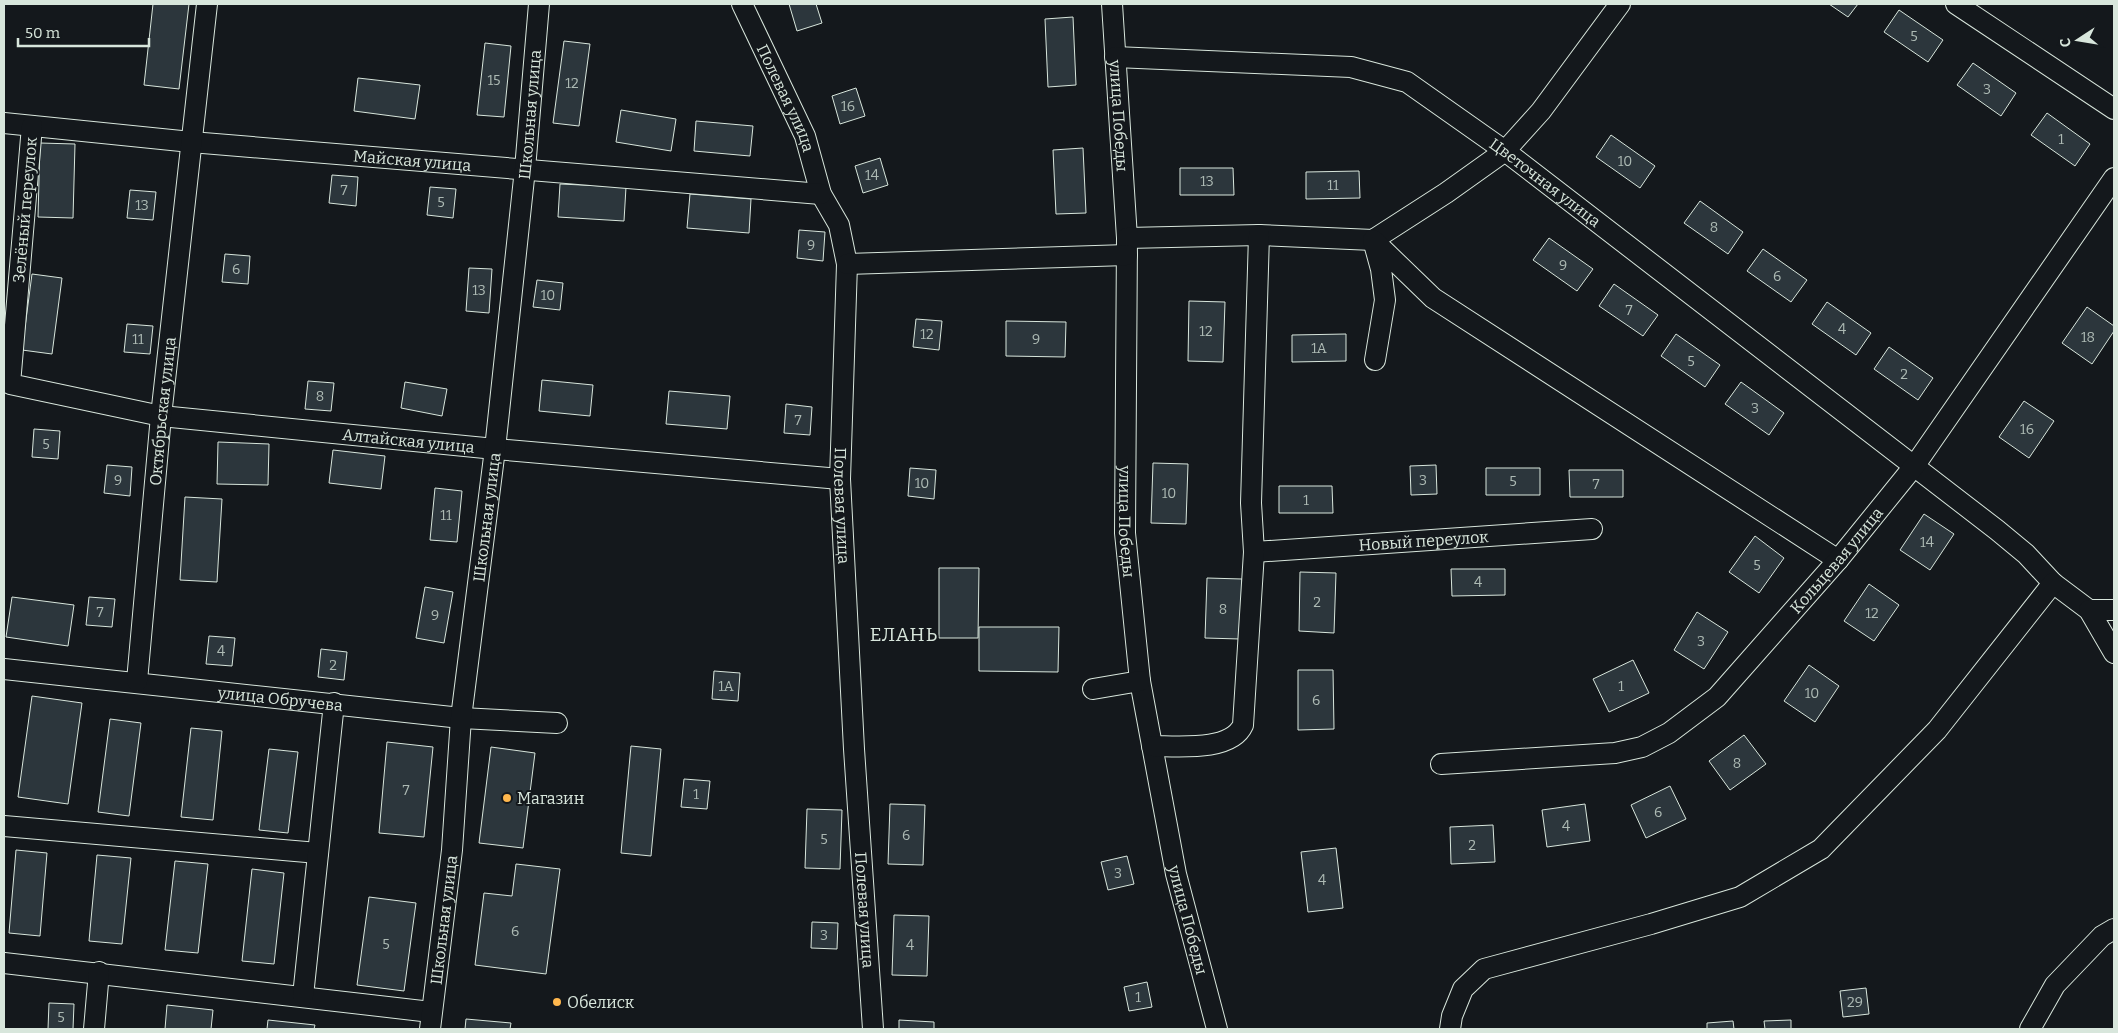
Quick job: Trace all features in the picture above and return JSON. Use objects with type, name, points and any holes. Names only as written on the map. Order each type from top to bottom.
[{"type":"street","name":"Октябрьская улица","points":[[137,682],[161,416],[207,4]]},
{"type":"street","name":"Школьная улица","points":[[431,1020],[452,850],[461,718],[494,449],[525,169],[539,4]]},
{"type":"street","name":"Полевая улица","points":[[742,4],[805,136],[822,194],[839,225],[847,264],[840,479],[854,750],[873,1029]]},
{"type":"street","name":"улица Победы","points":[[1112,4],[1127,246],[1125,533],[1140,681],[1176,874],[1217,1029]]},
{"type":"street","points":[[847,264],[1127,246],[1259,235],[1372,240],[1446,193],[1506,151],[1541,110],[1620,4]]},
{"type":"street","points":[[1956,4],[2114,109]]},
{"type":"street","name":"Цветочная улица","points":[[1115,57],[1351,67],[1408,82],[1506,151],[1915,466],[2026,554],[2053,583],[2089,610]]},
{"type":"street","name":"Майская улица","points":[[4,122],[191,142],[822,194]]},
{"type":"street","name":"Зелёный переулок","points":[[10,384],[32,126]]},
{"type":"street","name":"Кольцевая улица","points":[[1441,764],[1615,753],[1642,747],[1669,733],[1717,697],[1838,560],[1915,466],[2114,178]]},
{"type":"street","points":[[1152,746],[1198,747],[1222,741],[1240,732],[1243,725],[1254,552],[1251,503],[1259,235]]},
{"type":"street","points":[[1372,240],[1381,268],[1385,300],[1375,360]]},
{"type":"street","points":[[1372,240],[1433,298],[1838,560]]},
{"type":"street","name":"Алтайская улица","points":[[10,384],[161,416],[494,449],[840,479]]},
{"type":"street","name":"Новый переулок","points":[[1254,552],[1592,529]]},
{"type":"street","points":[[1450,1029],[1452,1016],[1464,989],[1484,968],[1651,924],[1740,897],[1821,849],[1937,730],[2053,583]]},
{"type":"street","points":[[2089,610],[2114,610]]},
{"type":"street","points":[[2089,610],[2114,653]]},
{"type":"street","name":"улица Обручева","points":[[4,669],[461,718],[557,723]]},
{"type":"street","points":[[1093,689],[1140,681]]},
{"type":"street","points":[[303,996],[334,703]]},
{"type":"street","points":[[4,826],[318,853]]},
{"type":"street","points":[[2030,1029],[2055,985],[2102,936],[2114,929]]},
{"type":"street","points":[[4,963],[303,996],[431,1020]]},
{"type":"street","points":[[94,1029],[99,972]]},
{"type":"building","points":[[153,4],[189,4],[179,89],[144,85]]},
{"type":"building","points":[[789,4],[816,4],[822,23],[797,31]]},
{"type":"building","points":[[1829,4],[1858,4],[1848,17]]},
{"type":"building","points":[[1899,10],[1943,40],[1928,62],[1884,32]]},
{"type":"building","points":[[1073,17],[1076,85],[1048,87],[1045,19]]},
{"type":"building","points":[[564,41],[590,44],[579,126],[553,123]]},
{"type":"building","points":[[485,43],[511,46],[504,117],[477,115]]},
{"type":"building","points":[[1973,63],[2016,93],[2001,116],[1957,85]]},
{"type":"building","points":[[358,78],[420,85],[415,119],[354,111]]},
{"type":"building","points":[[856,88],[865,116],[840,124],[832,96]]},
{"type":"building","points":[[621,110],[676,119],[671,151],[616,142]]},
{"type":"building","points":[[2047,113],[2090,144],[2075,166],[2031,135]]},
{"type":"building","points":[[696,121],[753,126],[750,156],[694,151]]},
{"type":"building","points":[[1611,135],[1655,166],[1640,188],[1596,157]]},
{"type":"building","points":[[40,143],[75,144],[73,218],[38,217]]},
{"type":"building","points":[[1083,148],[1086,213],[1056,214],[1053,150]]},
{"type":"building","points":[[880,158],[888,185],[863,193],[855,166]]},
{"type":"building","points":[[1180,168],[1233,168],[1234,195],[1180,195]]},
{"type":"building","points":[[1359,171],[1360,198],[1306,199],[1306,172]]},
{"type":"building","points":[[332,175],[358,177],[356,206],[329,203]]},
{"type":"building","points":[[560,184],[626,187],[624,221],[558,217]]},
{"type":"building","points":[[430,187],[456,189],[453,218],[427,215]]},
{"type":"building","points":[[130,190],[156,192],[153,220],[127,218]]},
{"type":"building","points":[[690,194],[751,199],[749,233],[687,228]]},
{"type":"building","points":[[1700,201],[1743,232],[1728,254],[1684,223]]},
{"type":"building","points":[[799,230],[825,232],[823,261],[797,258]]},
{"type":"building","points":[[1549,238],[1593,269],[1577,291],[1533,260]]},
{"type":"building","points":[[1763,249],[1807,280],[1791,302],[1747,271]]},
{"type":"building","points":[[225,254],[250,256],[248,284],[222,282]]},
{"type":"building","points":[[469,268],[492,269],[489,313],[466,311]]},
{"type":"building","points":[[32,274],[62,278],[52,354],[22,350]]},
{"type":"building","points":[[537,280],[563,283],[560,310],[533,307]]},
{"type":"building","points":[[1614,284],[1658,315],[1643,336],[1599,306]]},
{"type":"building","points":[[1189,301],[1225,302],[1223,362],[1188,361]]},
{"type":"building","points":[[1827,302],[1871,333],[1856,355],[1812,324]]},
{"type":"building","points":[[2087,307],[2114,326],[2114,331],[2092,364],[2062,343]]},
{"type":"building","points":[[916,319],[942,321],[939,350],[913,347]]},
{"type":"building","points":[[1006,321],[1066,322],[1065,357],[1006,356]]},
{"type":"building","points":[[127,324],[153,326],[150,354],[124,352]]},
{"type":"building","points":[[1346,334],[1346,361],[1292,362],[1292,335]]},
{"type":"building","points":[[1676,334],[1720,365],[1705,387],[1661,356]]},
{"type":"building","points":[[1889,347],[1933,378],[1918,400],[1874,369]]},
{"type":"building","points":[[542,380],[593,385],[590,416],[539,411]]},
{"type":"building","points":[[308,381],[334,383],[331,411],[305,409]]},
{"type":"building","points":[[405,382],[447,389],[442,416],[401,408]]},
{"type":"building","points":[[1741,382],[1784,413],[1769,435],[1725,404]]},
{"type":"building","points":[[669,391],[730,396],[727,429],[666,424]]},
{"type":"building","points":[[2024,401],[2054,421],[2029,458],[1999,437]]},
{"type":"building","points":[[786,404],[812,407],[810,435],[784,433]]},
{"type":"building","points":[[34,429],[60,431],[58,459],[32,457]]},
{"type":"building","points":[[218,442],[269,444],[268,485],[217,484]]},
{"type":"building","points":[[333,450],[385,456],[381,489],[329,483]]},
{"type":"building","points":[[1153,463],[1188,464],[1186,524],[1151,523]]},
{"type":"building","points":[[107,465],[132,467],[130,496],[104,493]]},
{"type":"building","points":[[1436,465],[1437,494],[1411,495],[1410,466]]},
{"type":"building","points":[[910,468],[936,470],[934,499],[908,496]]},
{"type":"building","points":[[1486,468],[1540,468],[1540,495],[1486,495]]},
{"type":"building","points":[[1569,470],[1623,470],[1623,497],[1570,497]]},
{"type":"building","points":[[1279,486],[1332,486],[1333,513],[1279,513]]},
{"type":"building","points":[[435,488],[462,491],[457,542],[430,540]]},
{"type":"building","points":[[185,497],[222,499],[217,582],[180,580]]},
{"type":"building","points":[[1924,514],[1954,534],[1930,570],[1900,550]]},
{"type":"building","points":[[1755,536],[1784,558],[1759,593],[1729,572]]},
{"type":"building","points":[[939,568],[979,568],[978,638],[939,638]]},
{"type":"building","points":[[1451,569],[1505,569],[1505,595],[1452,596]]},
{"type":"building","points":[[1300,572],[1336,573],[1334,633],[1299,631]]},
{"type":"building","points":[[1207,578],[1242,579],[1240,639],[1205,638]]},
{"type":"building","points":[[1869,584],[1899,605],[1874,641],[1844,621]]},
{"type":"building","points":[[425,587],[453,592],[444,643],[416,638]]},
{"type":"building","points":[[12,597],[74,605],[68,646],[6,637]]},
{"type":"building","points":[[89,597],[115,599],[112,627],[86,625]]},
{"type":"building","points":[[1697,612],[1728,632],[1704,669],[1674,650]]},
{"type":"building","points":[[979,627],[1059,627],[1058,672],[979,671]]},
{"type":"building","points":[[209,636],[235,638],[232,666],[206,664]]},
{"type":"building","points":[[321,649],[347,652],[344,680],[318,677]]},
{"type":"building","points":[[1633,660],[1649,693],[1609,712],[1593,679]]},
{"type":"building","points":[[1809,665],[1839,686],[1815,722],[1784,701]]},
{"type":"building","points":[[1298,670],[1333,670],[1334,729],[1298,730]]},
{"type":"building","points":[[714,671],[740,673],[738,701],[712,699]]},
{"type":"building","points":[[32,696],[82,703],[68,804],[18,797]]},
{"type":"building","points":[[110,719],[141,723],[129,816],[98,812]]},
{"type":"building","points":[[191,728],[222,731],[213,820],[181,817]]},
{"type":"building","points":[[1744,735],[1766,764],[1730,790],[1709,761]]},
{"type":"building","points":[[387,742],[433,747],[424,837],[379,833]]},
{"type":"building","points":[[631,746],[661,749],[651,856],[621,853]]},
{"type":"building","name":"Магазин","points":[[491,747],[535,753],[523,848],[479,843]]},
{"type":"building","points":[[269,749],[298,752],[288,833],[259,830]]},
{"type":"building","points":[[684,779],[710,781],[707,809],[681,807]]},
{"type":"building","points":[[1670,786],[1686,819],[1646,838],[1631,805]]},
{"type":"building","points":[[890,804],[925,805],[923,865],[888,864]]},
{"type":"building","points":[[1585,804],[1590,841],[1547,847],[1542,810]]},
{"type":"building","points":[[807,809],[842,810],[840,869],[805,868]]},
{"type":"building","points":[[1493,825],[1495,862],[1451,864],[1450,827]]},
{"type":"building","points":[[1336,848],[1343,908],[1308,912],[1301,852]]},
{"type":"building","points":[[16,850],[47,853],[40,936],[9,933]]},
{"type":"building","points":[[97,855],[131,858],[122,944],[89,941]]},
{"type":"building","points":[[1127,856],[1134,884],[1108,890],[1101,862]]},
{"type":"building","points":[[175,861],[208,864],[198,953],[165,950]]},
{"type":"building","points":[[516,864],[560,869],[546,974],[475,965],[484,893],[512,896]]},
{"type":"building","points":[[252,869],[284,873],[274,964],[242,961]]},
{"type":"building","points":[[369,897],[416,903],[404,991],[357,985]]},
{"type":"building","points":[[894,915],[929,916],[927,976],[892,975]]},
{"type":"building","points":[[812,922],[838,923],[837,949],[811,948]]},
{"type":"building","points":[[1147,982],[1152,1007],[1129,1011],[1124,987]]},
{"type":"building","points":[[1866,988],[1869,1014],[1843,1017],[1840,991]]},
{"type":"building","points":[[49,1003],[74,1004],[73,1029],[48,1029]]},
{"type":"building","points":[[167,1005],[213,1010],[211,1029],[165,1029]]},
{"type":"building","points":[[466,1019],[511,1023],[510,1029],[465,1029]]},
{"type":"building","points":[[268,1020],[315,1025],[314,1029],[267,1029]]},
{"type":"building","points":[[899,1020],[934,1022],[934,1029],[899,1029]]},
{"type":"building","points":[[1791,1020],[1791,1029],[1765,1029],[1764,1021]]},
{"type":"building","points":[[1733,1021],[1734,1029],[1707,1029],[1707,1023]]},
{"type":"place","name":"Магазин","points":[[507,798]]},
{"type":"place","name":"Обелиск","points":[[557,1002]]},
{"type":"district","name":"ЕЛАНЬ","points":[[904,634]]}]
